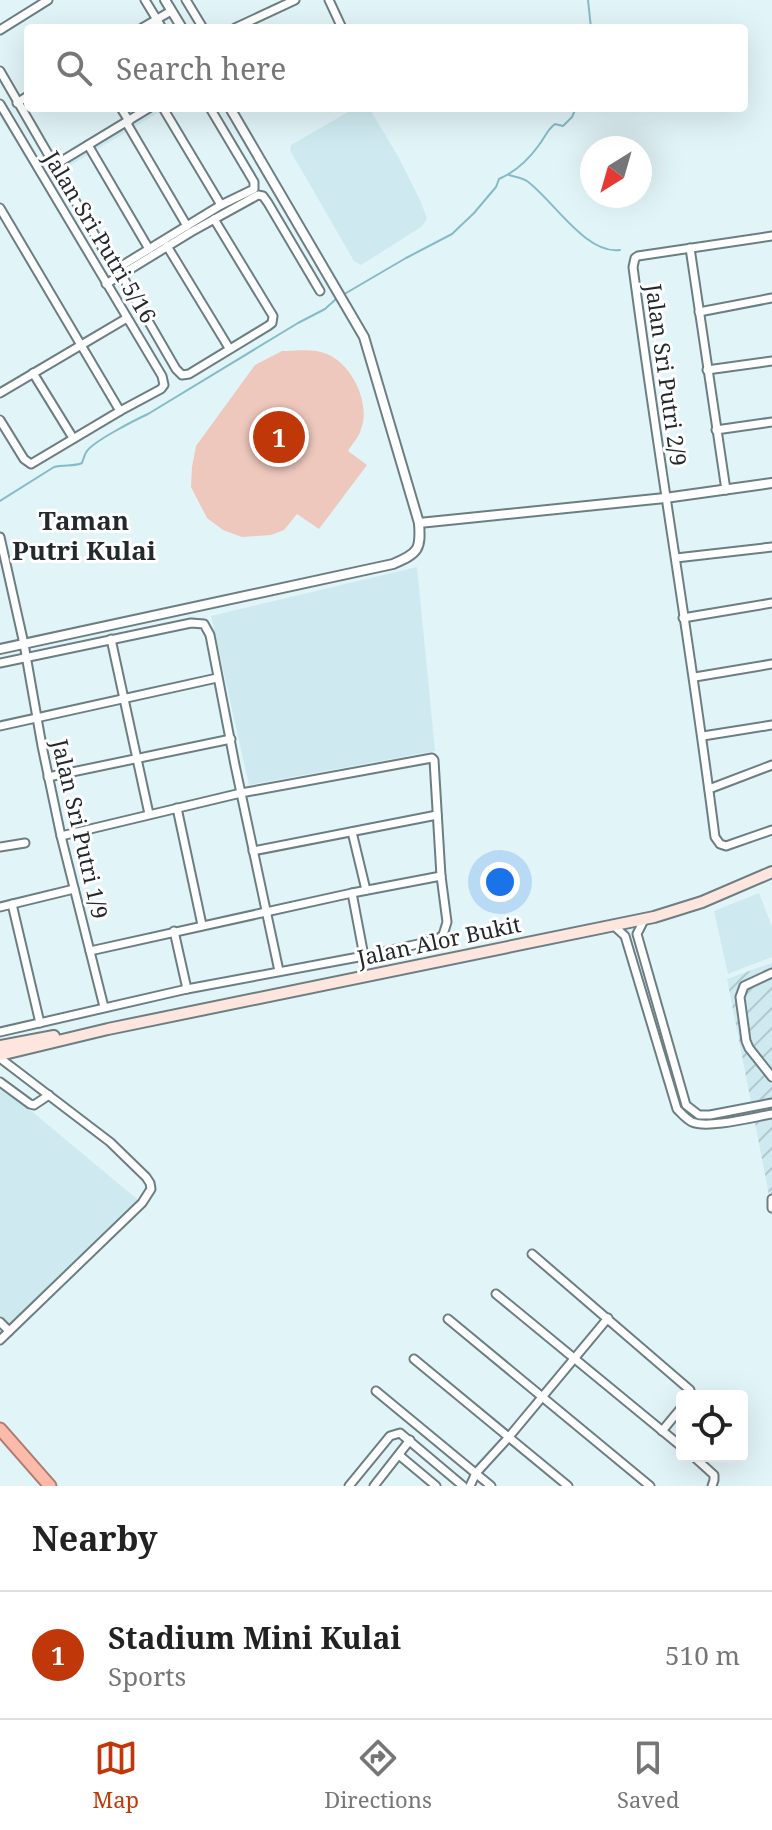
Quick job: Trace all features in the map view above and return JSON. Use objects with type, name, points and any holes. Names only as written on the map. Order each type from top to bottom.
[{"type":"highway","points":[[0,1429],[50,1486]]},
{"type":"highway","points":[[0,1441],[40,1486]]},
{"type":"main road","name":"Jalan Alor Bukit","points":[[0,1056],[108,1029],[644,920],[702,902],[772,872]]},
{"type":"main road","name":"Jalan Alor Bukit","points":[[0,1046],[108,1029]]},
{"type":"street","points":[[0,30],[48,0]]},
{"type":"street","points":[[145,0],[160,24]]},
{"type":"street","points":[[165,0],[179,24]]},
{"type":"street","points":[[186,0],[201,24]]},
{"type":"street","points":[[244,24],[295,0]]},
{"type":"street","points":[[329,0],[340,24]]},
{"type":"street","points":[[149,24],[171,11]]},
{"type":"street","points":[[0,71],[113,266],[120,271],[179,372],[185,375],[274,320],[214,219]]},
{"type":"street","points":[[17,103],[24,99]]},
{"type":"street","name":"Jalan Sri Putri 5/16","points":[[1,109],[162,376],[164,385],[161,389],[120,411]]},
{"type":"street","points":[[123,112],[187,226]]},
{"type":"street","points":[[55,165],[143,112]]},
{"type":"street","points":[[165,112],[221,205]]},
{"type":"street","points":[[106,284],[149,249],[221,205],[254,189],[256,185],[212,112]]},
{"type":"street","points":[[0,649],[393,564],[411,555],[421,542],[419,523],[364,337],[232,112]]},
{"type":"street","points":[[88,145],[149,249]]},
{"type":"street","points":[[120,271],[253,196],[263,196],[320,291]]},
{"type":"street","points":[[0,208],[120,411],[31,464],[24,459],[0,420]]},
{"type":"street","points":[[726,490],[690,248],[772,236]]},
{"type":"street","points":[[167,246],[229,348]]},
{"type":"street","name":"Jalan Sri Putri 2/9","points":[[690,248],[643,255],[635,258],[633,267],[665,498],[695,677],[715,837],[726,846],[772,830]]},
{"type":"street","points":[[699,312],[772,298]]},
{"type":"street","points":[[0,393],[127,318]]},
{"type":"street","points":[[707,370],[772,361]]},
{"type":"street","points":[[33,373],[73,438]]},
{"type":"street","points":[[716,430],[772,422]]},
{"type":"street","points":[[419,523],[665,498],[772,483]]},
{"type":"street","name":"Jalan Sri Putri 1/9","points":[[0,537],[61,836],[104,1007]]},
{"type":"street","points":[[676,558],[772,547]]},
{"type":"street","points":[[683,618],[772,603]]},
{"type":"street","points":[[0,663],[191,623],[204,624],[210,635],[279,971]]},
{"type":"street","points":[[111,639],[149,814]]},
{"type":"street","points":[[695,677],[772,664]]},
{"type":"street","points":[[0,726],[217,678]]},
{"type":"street","points":[[703,736],[772,725]]},
{"type":"street","points":[[48,777],[231,739]]},
{"type":"street","points":[[0,1032],[187,989],[436,940],[443,935],[447,922],[432,758],[241,793],[61,836]]},
{"type":"street","points":[[709,789],[772,765]]},
{"type":"street","points":[[177,808],[202,925]]},
{"type":"street","points":[[253,851],[437,815]]},
{"type":"street","points":[[352,832],[366,890]]},
{"type":"street","points":[[0,847],[25,843]]},
{"type":"street","points":[[90,951],[441,876]]},
{"type":"street","points":[[0,907],[74,889]]},
{"type":"street","points":[[352,893],[364,956]]},
{"type":"street","points":[[12,904],[40,1023]]},
{"type":"street","points":[[644,920],[637,934],[686,1105],[699,1115],[710,1115],[772,1103]]},
{"type":"street","points":[[614,926],[625,936],[677,1109],[697,1124],[772,1114]]},
{"type":"street","points":[[174,931],[187,989]]},
{"type":"street","points":[[772,973],[744,986],[740,997],[749,1048],[772,1077]]},
{"type":"street","points":[[0,1056],[110,1142],[146,1177],[151,1189],[142,1203],[0,1340]]},
{"type":"street","points":[[0,1082],[30,1104],[34,1105],[49,1095]]},
{"type":"street","points":[[772,1199],[772,1208]]},
{"type":"street","points":[[532,1254],[690,1390]]},
{"type":"street","points":[[496,1294],[676,1442]]},
{"type":"street","points":[[349,1486],[390,1436],[400,1433],[461,1484],[476,1473],[508,1438],[608,1318]]},
{"type":"street","points":[[448,1319],[650,1486]]},
{"type":"street","points":[[0,1322],[9,1331]]},
{"type":"street","points":[[414,1359],[568,1486]]},
{"type":"street","points":[[376,1391],[491,1486]]},
{"type":"street","points":[[662,1431],[676,1414]]},
{"type":"street","points":[[374,1486],[410,1440]]},
{"type":"street","points":[[399,1455],[436,1486]]},
{"type":"street","points":[[700,1462],[714,1475],[712,1486]]},
{"type":"street","points":[[470,1486],[476,1473]]},
{"type":"shaded area","points":[[135,112],[159,112],[56,174],[50,164]]},
{"type":"shaded area","points":[[348,112],[371,112],[399,158],[427,219],[421,227],[361,265],[354,261],[290,150],[291,145]]},
{"type":"shaded area","points":[[282,351],[322,352],[344,366],[357,386],[363,408],[359,435],[348,451],[367,465],[319,529],[297,514],[284,530],[271,535],[242,537],[223,530],[207,518],[191,487],[196,446],[255,365]]},
{"type":"shaded area","points":[[417,567],[435,751],[249,785],[211,616]]},
{"type":"shaded area","points":[[759,893],[772,927],[772,957],[728,974],[714,911]]},
{"type":"shaded area","points":[[772,963],[772,1210],[727,979]]},
{"type":"shaded area","points":[[0,1085],[138,1200],[0,1335]]},
{"type":"waterway","points":[[588,0],[591,24]]},
{"type":"waterway","points":[[341,296],[452,234],[474,213],[499,179],[521,165],[535,150],[552,126],[563,126],[574,112]]},
{"type":"waterway","points":[[509,175],[527,181],[595,244],[620,250]]},
{"type":"waterway","points":[[0,501],[54,467],[82,463],[87,451],[106,436],[325,309],[336,299]]},
{"type":"place","name":"Stadium Mini Kulai","points":[[279,437]]},
{"type":"district","name":"Taman Putri Kulai","points":[[84,536]]}]
